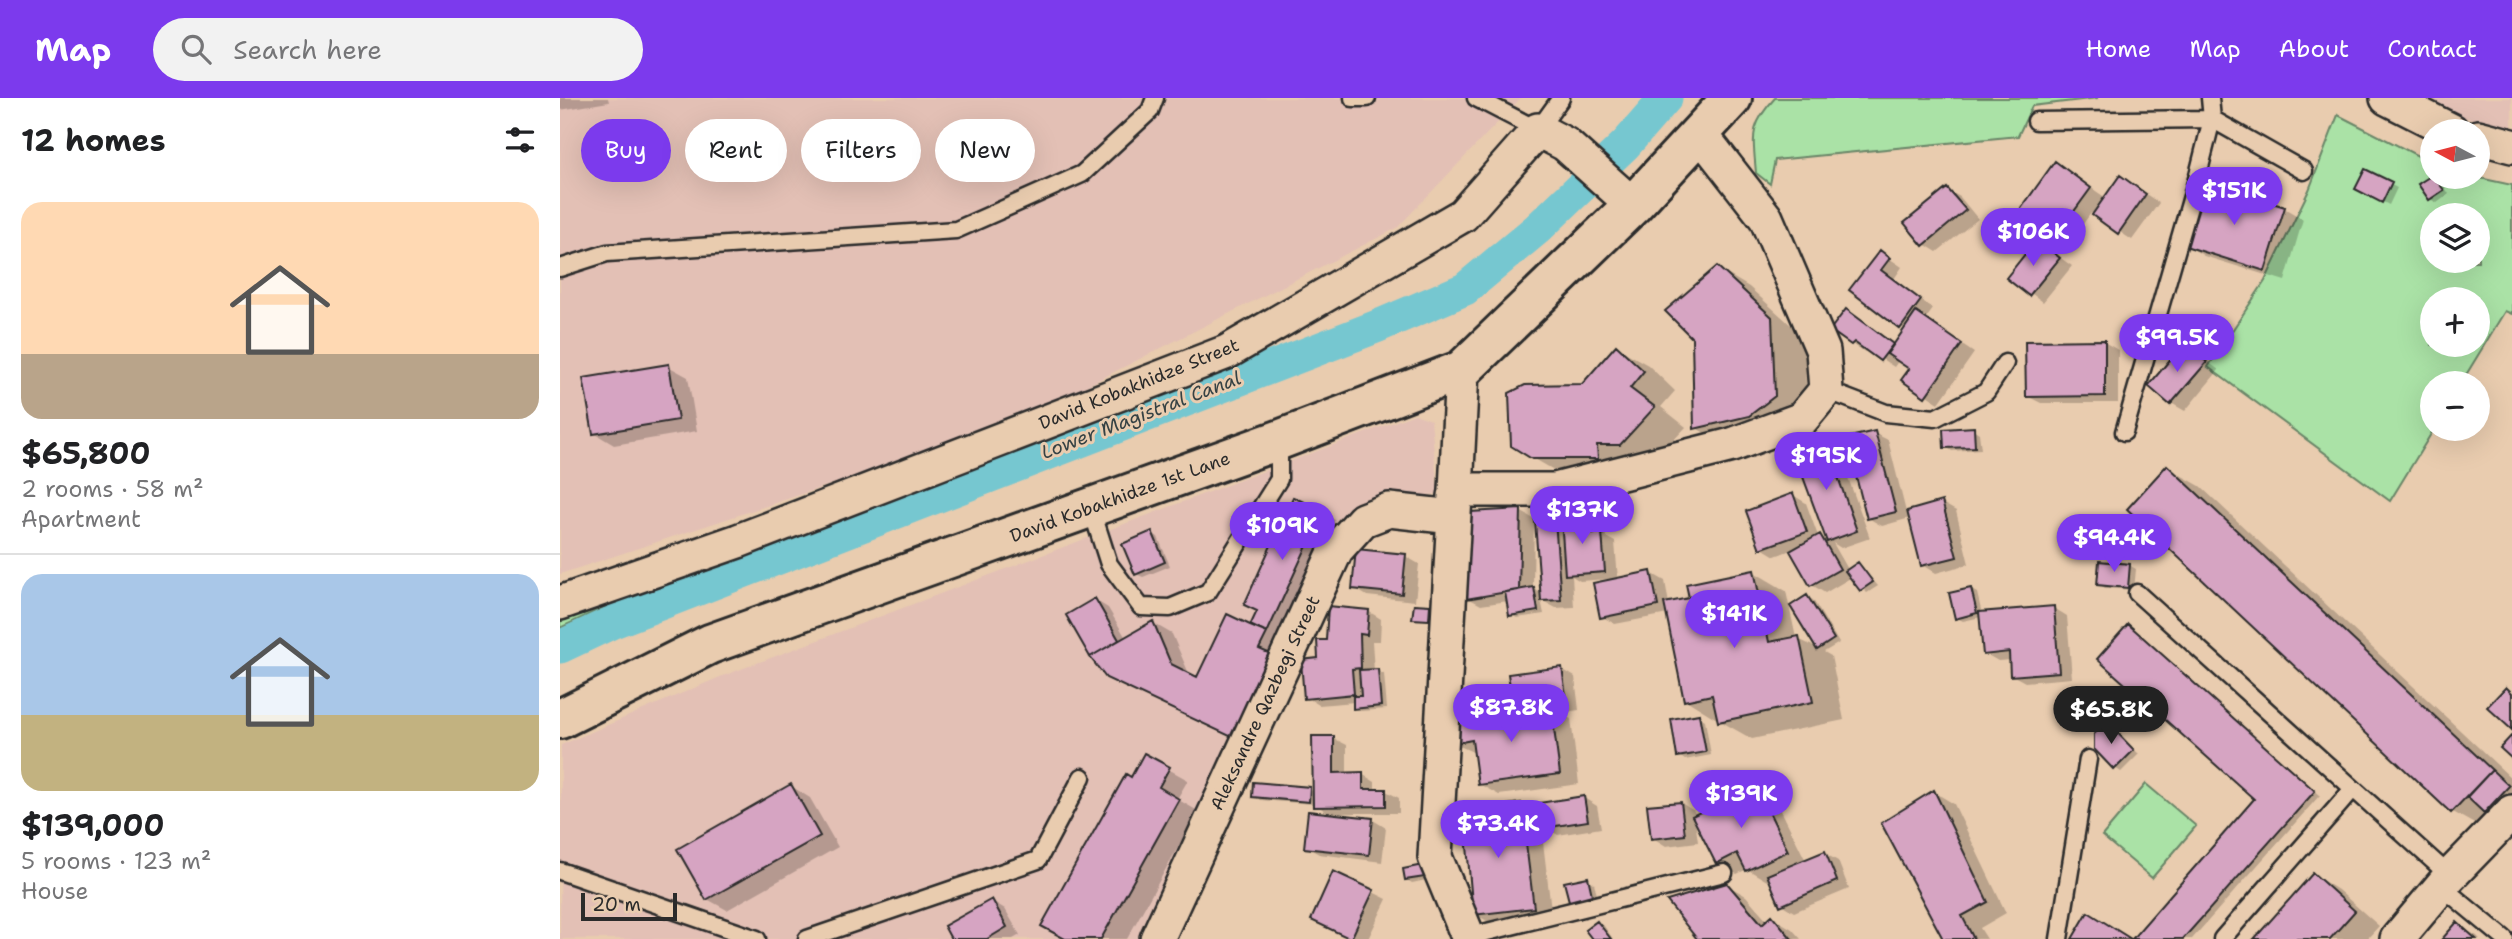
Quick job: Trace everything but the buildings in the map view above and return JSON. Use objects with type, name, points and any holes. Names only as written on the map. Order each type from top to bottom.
[{"type":"street","points":[[1551,137],[1621,194],[1699,132],[1732,98]]},
{"type":"street","points":[[2387,98],[2428,119]]},
{"type":"street","points":[[1699,132],[1766,218],[1823,351],[1826,390]]},
{"type":"street","name":"David Kobakhidze Street","points":[[560,603],[738,541],[1227,352],[1463,215],[1551,137]]},
{"type":"street","points":[[2490,140],[2512,146]]},
{"type":"street","name":"David Kobakhidze 1st Lane","points":[[560,719],[710,644],[1279,440],[1462,370],[1621,194]]},
{"type":"street","points":[[1462,370],[1435,857],[1468,938]]},
{"type":"street","name":"Aleksandre Qazbegi Street","points":[[1157,939],[1336,550],[1363,520],[1389,510],[1555,490],[1732,445],[1802,419],[1826,390]]},
{"type":"street","points":[[2397,939],[2446,881],[2512,812]]},
{"type":"lane","points":[[560,268],[607,253],[956,230],[1082,174],[1150,111],[1155,98]]},
{"type":"lane","points":[[1353,98],[1367,98]]},
{"type":"lane","points":[[1476,98],[1551,137],[1561,98]]},
{"type":"lane","points":[[2124,432],[2213,119],[2210,98]]},
{"type":"lane","points":[[2036,121],[2213,119],[2304,171]]},
{"type":"lane","points":[[1826,390],[1886,413],[1934,418],[1986,392],[2005,363]]},
{"type":"lane","points":[[1091,508],[1109,564],[1141,607],[1170,608],[1208,592],[1279,479],[1279,440]]},
{"type":"lane","points":[[2137,593],[2353,790],[2505,939]]},
{"type":"lane","points":[[2059,939],[2088,759]]},
{"type":"lane","points":[[807,939],[1038,860],[1082,777]]},
{"type":"lane","points":[[2222,939],[2353,790]]},
{"type":"lane","points":[[560,871],[757,939]]},
{"type":"lane","points":[[1468,938],[1724,873]]},
{"type":"shaded area","points":[[560,98],[1521,98],[1397,228],[1008,426],[560,574]]},
{"type":"shaded area","points":[[2416,98],[2512,98],[2512,128],[2490,123],[2490,119],[2455,115]]},
{"type":"shaded area","points":[[1415,414],[1431,420],[1438,494],[1372,500],[1145,939],[560,939],[561,745],[720,677]]},
{"type":"green space","points":[[1775,98],[2098,98],[2032,106],[2018,136],[1775,160],[1770,184],[1756,173],[1754,140],[1761,116]]},
{"type":"green space","points":[[2338,115],[2420,157],[2420,189],[2490,189],[2490,180],[2512,185],[2512,314],[2505,311],[2490,336],[2490,287],[2420,287],[2420,357],[2477,357],[2468,371],[2420,371],[2420,441],[2427,441],[2390,501],[2208,367],[2265,281],[2309,190]]},
{"type":"green space","points":[[622,599],[560,628],[560,614]]},
{"type":"green space","points":[[2146,784],[2196,826],[2152,878],[2102,836]]},
{"type":"waterway","name":"Lower Magistral Canal","points":[[560,647],[613,622],[1378,326],[1465,289],[1537,229],[1626,144],[1666,98]]}]
